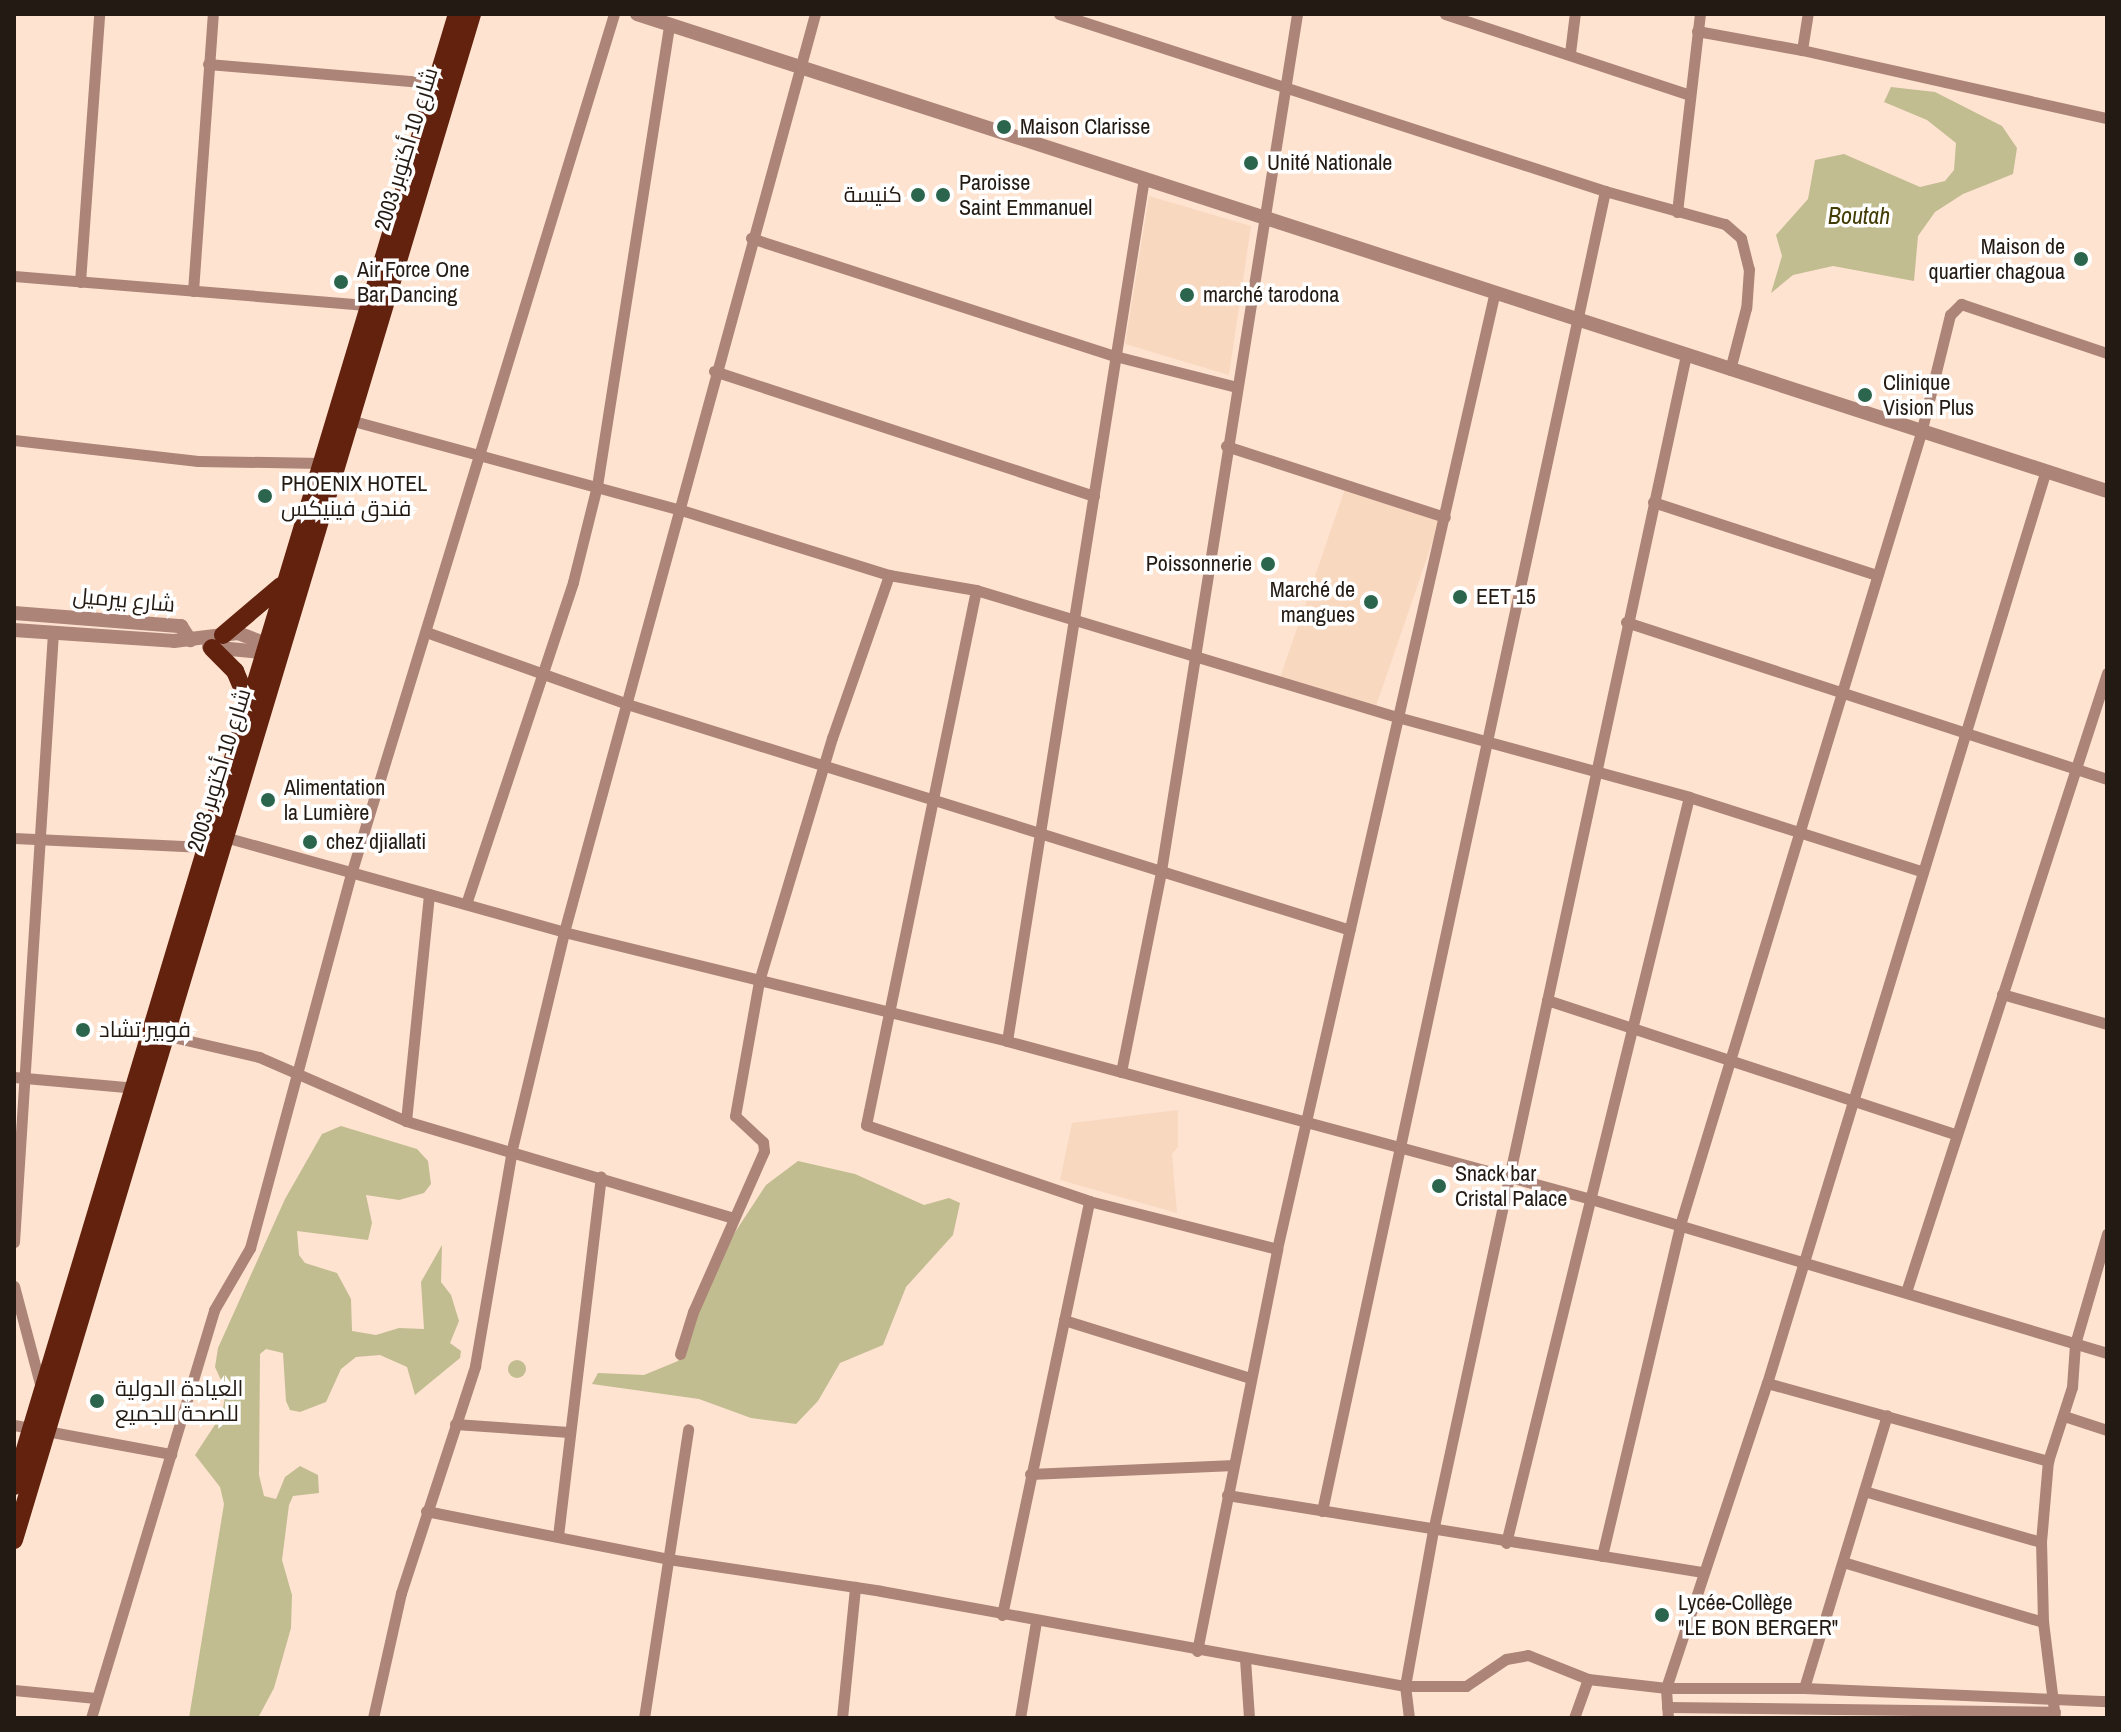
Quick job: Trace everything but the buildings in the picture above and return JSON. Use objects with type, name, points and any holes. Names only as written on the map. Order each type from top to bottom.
[{"type":"highway","name":"شارع 10 أكتوبر 2003","points":[[14,1486],[140,1088],[164,1035],[248,702],[272,650],[283,584],[321,463],[343,418],[369,305],[457,14]]},
{"type":"highway","name":"شارع 10 أكتوبر 2003","points":[[14,1540],[31,1428],[140,1088],[212,839],[343,418],[472,14]]},
{"type":"highway","points":[[248,702],[218,641],[283,584]]},
{"type":"street","points":[[80,282],[99,14]]},
{"type":"street","points":[[193,291],[213,14]]},
{"type":"street","points":[[91,1718],[214,1310],[250,1248],[293,1075],[351,874],[429,633],[614,14]]},
{"type":"street","points":[[637,14],[2107,491]]},
{"type":"street","points":[[373,1718],[401,1593],[475,1366],[512,1149],[564,932],[714,371],[815,14]]},
{"type":"street","points":[[1059,14],[1605,191],[1725,224],[1741,238],[1749,285],[1730,370]]},
{"type":"street","points":[[1121,1072],[1161,871],[1226,446],[1267,218],[1297,14]]},
{"type":"street","points":[[1445,14],[1472,18],[1690,95]]},
{"type":"street","points":[[1570,53],[1575,14]]},
{"type":"street","points":[[1677,212],[1700,14]]},
{"type":"street","points":[[1802,50],[1808,14]]},
{"type":"street","points":[[466,904],[542,677],[597,486],[669,25]]},
{"type":"street","points":[[1697,31],[1802,50],[2107,118]]},
{"type":"street","points":[[208,64],[436,83]]},
{"type":"street","points":[[1007,1041],[1044,833],[1144,178]]},
{"type":"street","points":[[1322,1511],[1403,1148],[1605,191]]},
{"type":"street","points":[[751,238],[1115,356],[1237,387]]},
{"type":"street","points":[[14,276],[369,305]]},
{"type":"street","points":[[1197,1651],[1277,1249],[1401,718],[1495,291]]},
{"type":"street","points":[[1602,1556],[1680,1225],[1921,433],[1950,315],[1961,304],[2107,353]]},
{"type":"street","points":[[1409,1718],[1405,1686],[1433,1531],[1506,1176],[1686,355]]},
{"type":"street","points":[[714,371],[1094,496]]},
{"type":"street","points":[[343,418],[678,509],[889,575],[976,590],[1401,718],[1689,797],[1921,871]]},
{"type":"street","points":[[14,440],[198,461],[321,463]]},
{"type":"street","points":[[1226,446],[1445,517]]},
{"type":"street","points":[[2045,473],[1767,1383],[1666,1688],[1667,1712],[1916,1708],[2055,1715],[2055,1696],[2043,1622],[2041,1542],[2048,1461],[2064,1416],[2076,1369],[2075,1344],[2107,1234]]},
{"type":"street","points":[[1653,502],[1877,575]]},
{"type":"street","points":[[680,1354],[764,1151],[763,1142],[735,1116],[759,981],[823,765],[889,575]]},
{"type":"street","points":[[976,590],[930,796],[891,1013],[866,1125],[1089,1201],[1277,1249]]},
{"type":"street","name":"شارع بيرميل","points":[[14,613],[181,626],[190,640]]},
{"type":"street","points":[[1626,622],[2107,779]]},
{"type":"street","name":"شارع بيرميل","points":[[14,630],[190,640]]},
{"type":"street","points":[[14,1242],[27,1078],[53,633]]},
{"type":"street","points":[[429,633],[542,677],[1350,930]]},
{"type":"street","points":[[190,640],[218,641],[245,634],[272,650]]},
{"type":"street","points":[[1906,1292],[2107,673]]},
{"type":"street","points":[[1506,1543],[1636,1026],[1689,797]]},
{"type":"street","points":[[14,838],[212,839],[564,932],[1007,1041],[1403,1148],[1803,1259],[2107,1353]]},
{"type":"street","points":[[406,1121],[429,894]]},
{"type":"street","points":[[2002,994],[2107,1024]]},
{"type":"street","points":[[1547,1000],[1636,1026],[1955,1134]]},
{"type":"street","points":[[164,1035],[259,1057],[293,1075],[406,1121],[512,1149],[734,1218]]},
{"type":"street","points":[[14,1077],[140,1088]]},
{"type":"street","points":[[558,1536],[601,1177]]},
{"type":"street","points":[[1002,1615],[1089,1201]]},
{"type":"street","points":[[14,1286],[42,1392]]},
{"type":"street","points":[[1064,1320],[1250,1378]]},
{"type":"street","points":[[1767,1383],[2048,1461]]},
{"type":"street","points":[[1804,1688],[1887,1415]]},
{"type":"street","points":[[2064,1416],[2107,1430]]},
{"type":"street","points":[[455,1424],[569,1432]]},
{"type":"street","points":[[31,1428],[171,1454]]},
{"type":"street","points":[[644,1718],[688,1429]]},
{"type":"street","points":[[1030,1474],[1234,1465]]},
{"type":"street","points":[[1864,1491],[2041,1542]]},
{"type":"street","points":[[1227,1495],[1506,1543],[1703,1572]]},
{"type":"street","points":[[426,1511],[668,1559],[855,1587],[1197,1651],[1405,1686],[1466,1686],[1516,1656],[1541,1659],[1588,1679],[1666,1688],[1917,1691],[2107,1701]]},
{"type":"street","points":[[1843,1562],[2043,1622]]},
{"type":"street","points":[[842,1718],[855,1587]]},
{"type":"street","points":[[1020,1718],[1036,1621]]},
{"type":"street","points":[[1245,1659],[1249,1718]]},
{"type":"street","points":[[1574,1718],[1588,1679]]},
{"type":"street","points":[[14,1690],[96,1698]]},
{"type":"street","points":[[1916,1708],[1917,1691]]},
{"type":"shaded area","name":"marché tarodona","points":[[1149,196],[1251,226],[1229,375],[1125,344]]},
{"type":"shaded area","name":"Marché de mangues","points":[[1345,489],[1440,522],[1375,710],[1280,677]]},
{"type":"shaded area","points":[[1178,1110],[1178,1147],[1172,1154],[1177,1213],[1060,1180],[1072,1123]]},
{"type":"water","name":"Boutah","points":[[1891,87],[1935,92],[2002,126],[2017,148],[2013,174],[1963,194],[1935,212],[1918,236],[1914,281],[1833,266],[1793,275],[1771,293],[1782,256],[1776,235],[1808,199],[1815,160],[1844,154],[1920,187],[1945,181],[1954,170],[1956,143],[1927,120],[1884,102]]},
{"type":"water","points":[[341,1126],[417,1149],[428,1161],[431,1184],[424,1193],[399,1200],[366,1195],[372,1223],[368,1240],[297,1231],[299,1255],[305,1263],[337,1273],[351,1299],[352,1331],[376,1335],[399,1328],[424,1329],[421,1282],[442,1245],[441,1282],[451,1295],[459,1321],[450,1343],[461,1351],[460,1358],[415,1395],[407,1367],[380,1355],[356,1357],[341,1369],[326,1402],[300,1412],[290,1410],[286,1401],[283,1353],[266,1349],[260,1354],[259,1475],[264,1496],[276,1499],[285,1477],[300,1466],[318,1475],[319,1493],[293,1496],[289,1505],[282,1560],[292,1595],[291,1628],[274,1688],[258,1718],[189,1718],[224,1504],[220,1487],[195,1455],[222,1414],[226,1391],[215,1367],[218,1348],[285,1199],[322,1134]]},
{"type":"water","points":[[798,1161],[855,1174],[924,1205],[949,1198],[960,1203],[953,1235],[906,1287],[883,1345],[840,1363],[818,1401],[796,1424],[751,1418],[699,1399],[592,1384],[598,1373],[644,1375],[678,1361],[722,1252],[766,1185]]},
{"type":"water","points":[[513,1360],[521,1360],[526,1369],[524,1376],[513,1378],[508,1373],[508,1365]]},
{"type":"place","name":"Maison Clarisse","points":[[1004,127]]},
{"type":"place","name":"Unité Nationale","points":[[1251,163]]},
{"type":"place","name":"كنيسة","points":[[918,195]]},
{"type":"place","name":"Paroisse Saint Emmanuel","points":[[943,195]]},
{"type":"place","name":"Maison de quartier chagoua","points":[[2081,259]]},
{"type":"place","name":"Air Force One Bar Dancing","points":[[341,282]]},
{"type":"place","name":"marché tarodona","points":[[1187,295]]},
{"type":"place","name":"Clinique Vision Plus","points":[[1865,395]]},
{"type":"place","name":"PHOENIX HOTEL فندق فينيكس","points":[[265,496]]},
{"type":"place","name":"Poissonnerie","points":[[1268,564]]},
{"type":"place","name":"EET 15","points":[[1460,597]]},
{"type":"place","name":"Marché de mangues","points":[[1371,602]]},
{"type":"place","name":"Alimentation la Lumière","points":[[268,800]]},
{"type":"place","name":"chez djiallati","points":[[310,842]]},
{"type":"place","name":"فوبير تشاد","points":[[83,1030]]},
{"type":"place","name":"Snack bar Cristal Palace","points":[[1439,1186]]},
{"type":"place","name":"العيادة الدولية للصحة للجميع","points":[[97,1401]]},
{"type":"place","name":"Lycée-Collège \"LE BON BERGER\"","points":[[1662,1615]]}]
